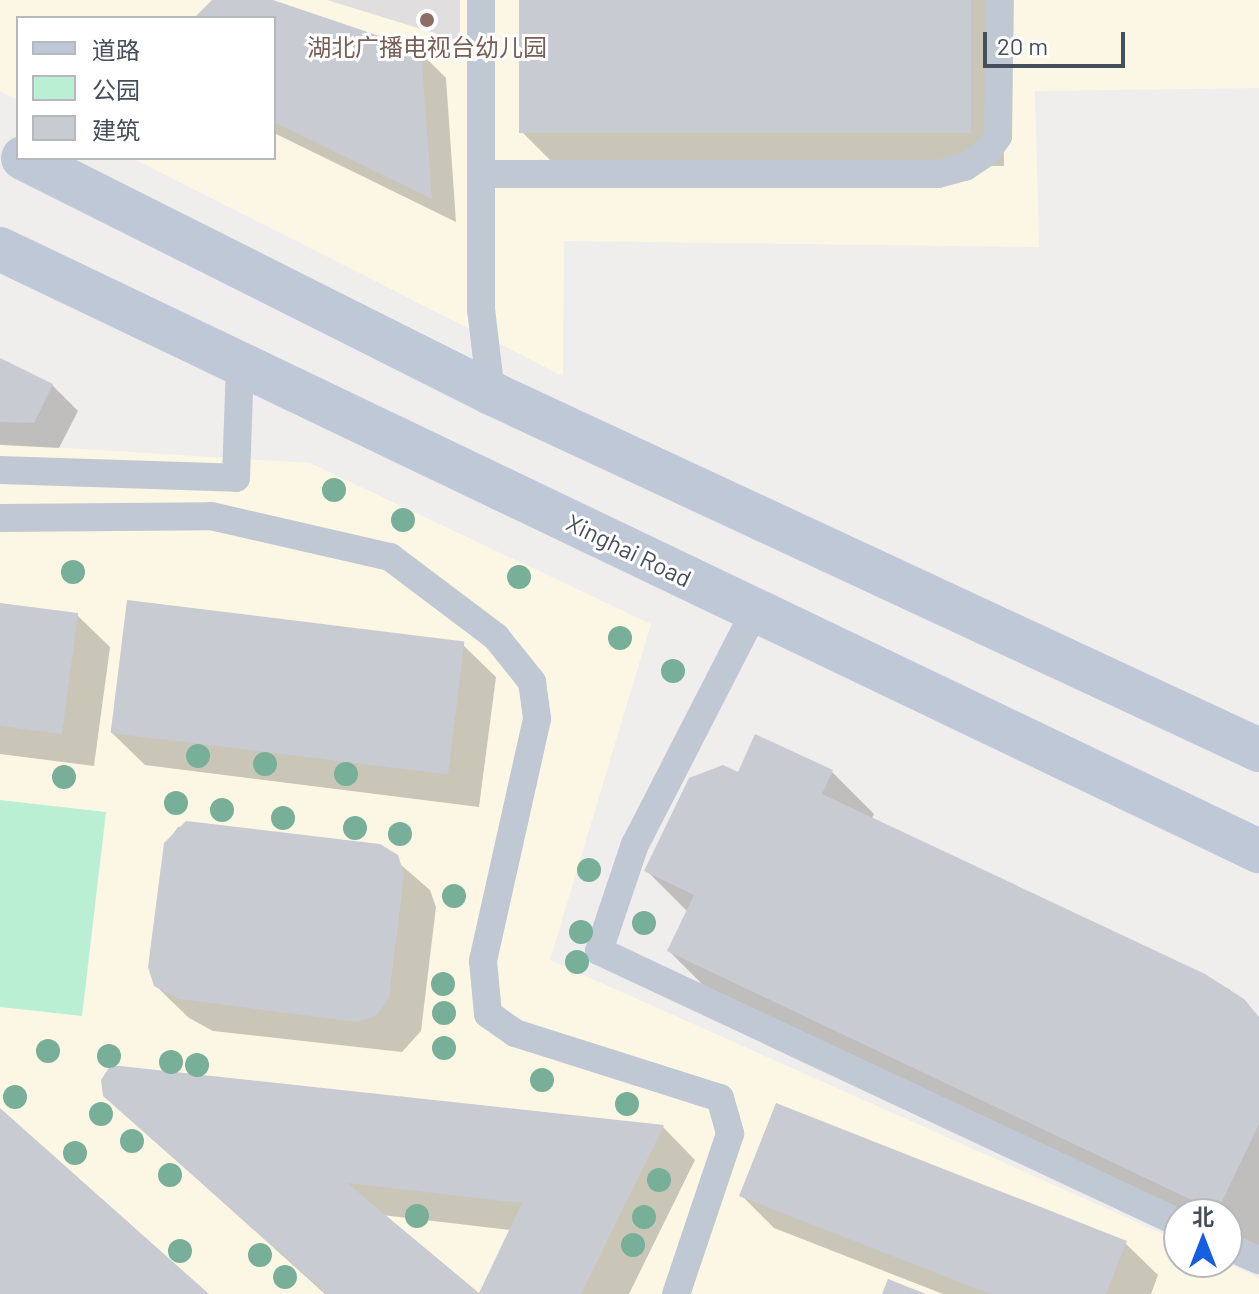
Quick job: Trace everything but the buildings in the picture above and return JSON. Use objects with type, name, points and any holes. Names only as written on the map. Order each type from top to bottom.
[{"type":"street","points":[[26,160],[491,393],[1259,750]]},
{"type":"street","name":"Xinghai Road","points":[[0,249],[1259,851]]},
{"type":"lane","points":[[481,0],[481,309],[491,393]]},
{"type":"lane","points":[[481,174],[938,174],[965,167],[987,152],[998,136],[1000,0]]},
{"type":"lane","points":[[0,470],[236,478],[240,364]]},
{"type":"lane","points":[[0,518],[211,516],[376,554],[417,573],[496,637],[532,682],[537,719],[483,961],[488,1014],[515,1033],[720,1098],[730,1134],[676,1294]]},
{"type":"lane","points":[[755,611],[635,844],[599,951],[1163,1215]]},
{"type":"shaded area","points":[[0,0],[1259,0],[1259,88],[1035,91],[1039,247],[564,241],[563,376],[136,160],[276,160],[276,16],[16,16],[16,99],[0,91]]},
{"type":"shaded area","name":"湖北广播电视台幼儿园","points":[[327,0],[460,0],[460,41]]},
{"type":"shaded area","points":[[0,444],[310,463],[651,624],[550,960],[1163,1234],[1163,1278],[1243,1278],[1243,1271],[1259,1278],[1259,1294],[0,1294]]},
{"type":"green space","points":[[0,800],[106,812],[82,1016],[0,1007]]},
{"type":"place","name":"湖北广播电视台幼儿园","points":[[427,20]]}]
